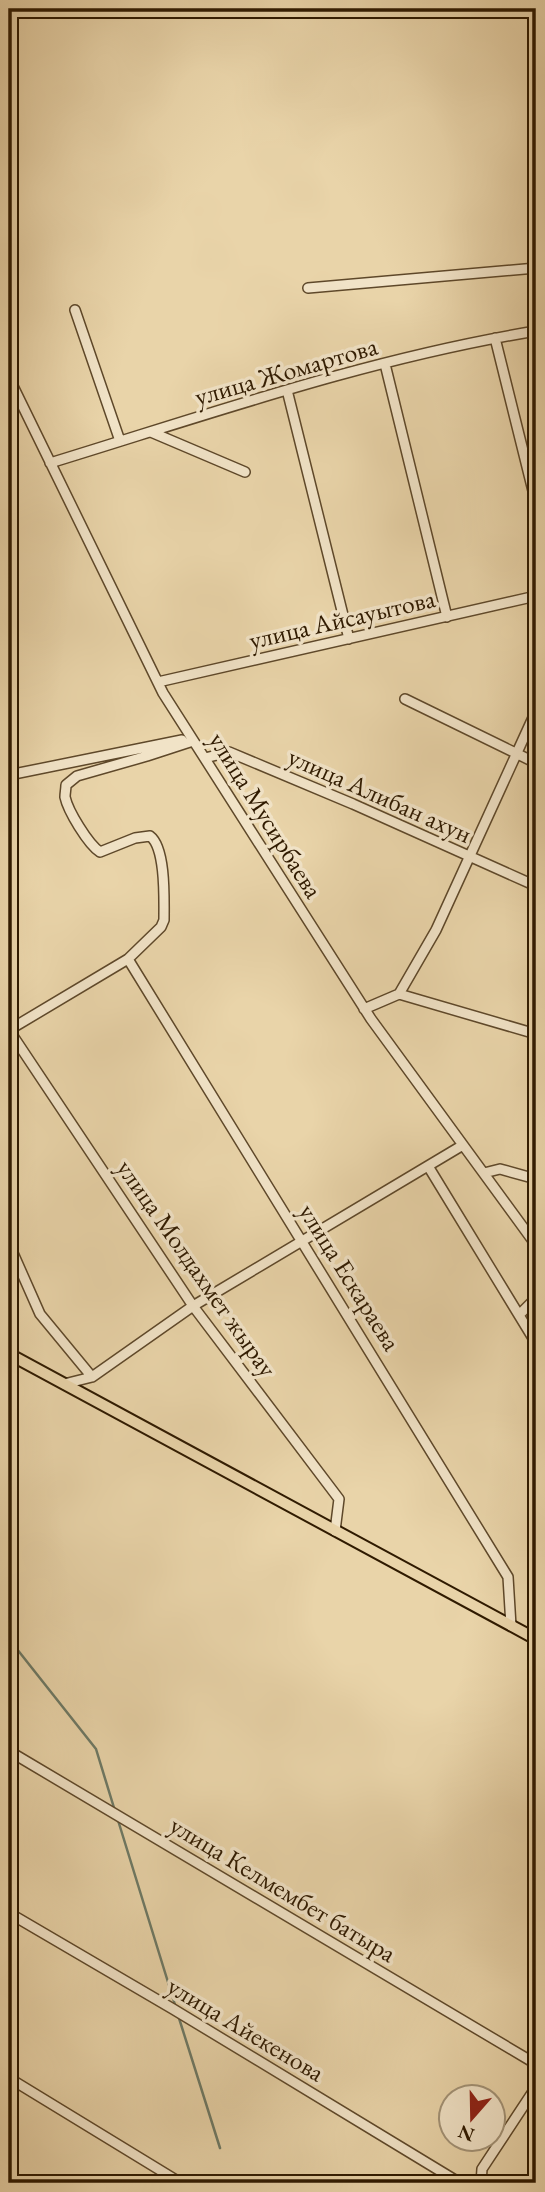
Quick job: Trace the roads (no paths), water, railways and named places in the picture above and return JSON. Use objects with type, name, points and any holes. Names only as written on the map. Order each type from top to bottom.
[{"type":"main road","points":[[9,1354],[536,1639]]},
{"type":"street","points":[[308,288],[536,268]]},
{"type":"street","points":[[75,310],[120,442]]},
{"type":"street","name":"улица Жомартова","points":[[50,463],[358,369],[536,331]]},
{"type":"street","points":[[495,338],[536,503]]},
{"type":"street","points":[[385,364],[447,617]]},
{"type":"street","name":"улица Мусирбаева","points":[[9,379],[158,682],[192,739],[364,1009],[536,1245]]},
{"type":"street","points":[[287,390],[349,639]]},
{"type":"street","points":[[9,402],[18,398]]},
{"type":"street","points":[[151,432],[245,472]]},
{"type":"street","name":"улица Айсауытова","points":[[158,682],[536,596]]},
{"type":"street","points":[[405,699],[536,763]]},
{"type":"street","points":[[364,1009],[399,994],[436,930],[536,710]]},
{"type":"street","points":[[9,775],[192,739]]},
{"type":"street","points":[[9,1030],[128,959],[161,927],[164,920],[159,850],[155,839],[150,836],[135,838],[100,852],[91,847],[69,807],[65,795],[66,785],[78,776],[147,756],[192,739]]},
{"type":"street","name":"улица Алибан ахун","points":[[205,758],[229,752],[364,809],[536,887]]},
{"type":"street","name":"улица Ескараева","points":[[128,959],[508,1577],[511,1626]]},
{"type":"street","points":[[399,994],[536,1034]]},
{"type":"street","name":"улица Молдахмет жырау","points":[[9,1030],[192,1306],[339,1499],[335,1531]]},
{"type":"street","points":[[64,1384],[92,1377],[192,1306],[463,1145]]},
{"type":"street","points":[[428,1166],[536,1343]]},
{"type":"street","points":[[484,1173],[500,1169],[536,1179]]},
{"type":"street","points":[[9,1244],[40,1314],[92,1377]]},
{"type":"street","points":[[519,1315],[536,1298]]},
{"type":"street","name":"улица Келмембет батыра","points":[[9,1752],[536,2064]]},
{"type":"street","name":"улица Айекенова","points":[[9,1913],[460,2183]]},
{"type":"street","points":[[9,2078],[181,2183]]},
{"type":"street","points":[[481,2183],[482,2169],[536,2087]]},
{"type":"waterway","points":[[9,1639],[96,1749],[115,1811]]},
{"type":"waterway","points":[[117,1817],[176,2008]]},
{"type":"waterway","points":[[178,2015],[220,2148]]}]
